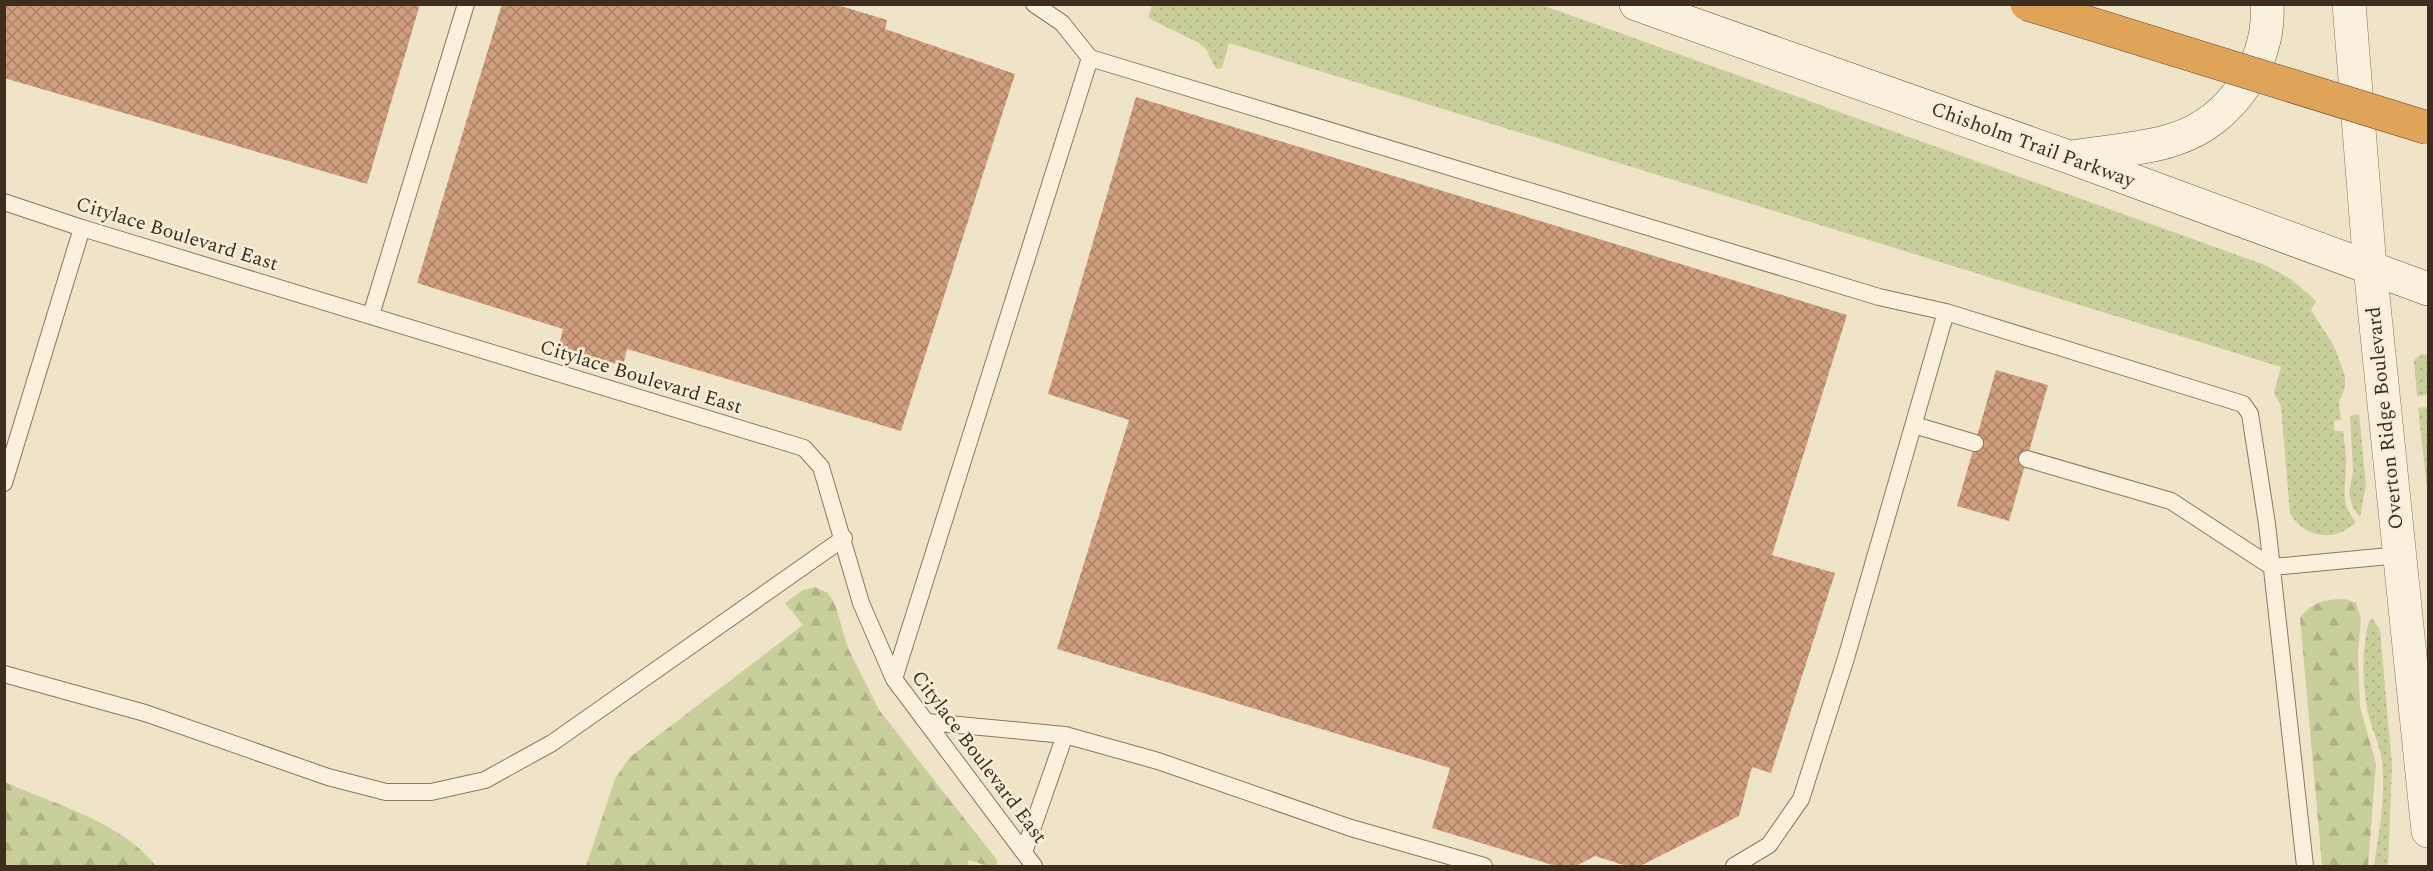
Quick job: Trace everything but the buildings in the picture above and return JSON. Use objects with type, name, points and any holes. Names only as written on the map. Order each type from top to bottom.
[{"type":"highway","points":[[2027,4],[2428,128]]},
{"type":"main road","name":"Chisholm Trail Parkway","points":[[1636,4],[2428,289]]},
{"type":"main road","points":[[2069,158],[2175,140],[2208,122],[2239,95],[2260,60],[2268,23],[2267,4]]},
{"type":"main road","name":"Overton Ridge Boulevard","points":[[2349,4],[2370,267],[2428,831]]},
{"type":"lane","points":[[371,315],[466,4]]},
{"type":"lane","points":[[1035,4],[1062,23],[1090,58],[1879,297],[1947,312],[2243,404],[2250,414],[2272,567],[2306,867]]},
{"type":"lane","points":[[894,679],[1090,58]]},
{"type":"lane","name":"Citylace Boulevard East","points":[[4,202],[82,228],[804,448],[822,467],[861,603],[894,679],[1034,867]]},
{"type":"lane","points":[[4,483],[82,228]]},
{"type":"lane","points":[[1734,867],[1769,845],[1801,798],[1849,647],[1947,312]]},
{"type":"lane","points":[[1914,425],[1975,443]]},
{"type":"lane","points":[[2027,459],[2171,501],[2272,567],[2400,555]]},
{"type":"lane","points":[[4,674],[145,713],[328,777],[386,792],[431,792],[485,780],[552,743],[844,538]]},
{"type":"lane","points":[[927,722],[1065,735],[1158,761],[1351,828],[1484,867]]},
{"type":"lane","points":[[1023,852],[1065,735]]},
{"type":"green space","points":[[1152,5],[1542,5],[2265,265],[2291,279],[2316,301],[2311,310],[2334,346],[2345,376],[2345,387],[2339,403],[2341,420],[2334,421],[2334,431],[2343,431],[2346,457],[2345,502],[2356,522],[2339,533],[2321,535],[2304,528],[2290,514],[2281,406],[2274,393],[2281,367],[1229,43],[1222,68],[1216,69],[1206,49],[1199,43],[1148,18]]},
{"type":"green space","points":[[2422,354],[2428,355],[2428,395],[2417,396],[2414,360]]},
{"type":"green space","points":[[2428,407],[2428,497],[2418,408]]},
{"type":"green space","points":[[2359,414],[2366,485],[2360,517],[2353,508],[2349,494],[2353,471],[2350,416]]},
{"type":"green space","points":[[815,587],[828,593],[835,604],[848,648],[879,710],[997,860],[997,866],[988,866],[969,860],[967,866],[586,866],[615,779],[630,757],[803,625],[785,603],[803,590]]},
{"type":"green space","points":[[2345,599],[2356,603],[2361,618],[2358,654],[2360,707],[2376,764],[2368,866],[2322,866],[2300,618],[2309,608],[2320,602]]},
{"type":"green space","points":[[2372,618],[2380,630],[2392,765],[2388,866],[2374,866],[2382,811],[2383,770],[2378,743],[2367,710],[2364,685],[2366,633]]},
{"type":"green space","points":[[5,782],[106,826],[142,850],[156,866],[5,866]]}]
